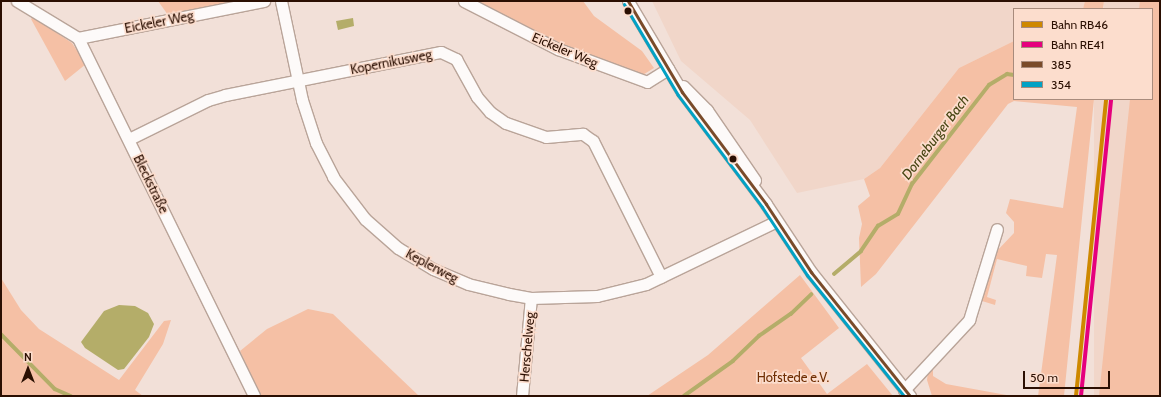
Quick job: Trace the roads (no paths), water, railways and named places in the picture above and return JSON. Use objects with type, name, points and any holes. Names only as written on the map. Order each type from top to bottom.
[{"type":"street","points":[[17,1],[78,38]]},
{"type":"street","name":"Eickeler Weg","points":[[78,38],[264,1]]},
{"type":"street","name":"Keplerweg","points":[[281,1],[298,81],[310,128],[324,160],[343,192],[366,219],[398,248],[433,269],[468,284],[531,298],[596,296],[630,289],[661,277],[777,221]]},
{"type":"street","name":"Eickeler Weg","points":[[464,1],[558,49],[647,82],[668,69]]},
{"type":"street","points":[[628,1],[668,69],[677,81],[682,92],[766,204],[811,272],[907,393],[969,320],[998,230]]},
{"type":"street","name":"Bleckstraße","points":[[78,38],[129,139],[254,396]]},
{"type":"street","name":"Kopernikusweg","points":[[129,139],[208,100],[441,52],[456,59],[476,97],[490,112],[506,123],[546,137],[583,134],[593,141],[661,277]]},
{"type":"street","name":"Herschelweg","points":[[522,396],[531,298]]},
{"type":"waterway","name":"Dorneburger Bach","points":[[834,274],[861,251],[878,226],[898,214],[912,184],[989,85],[1007,74],[1013,75]]},
{"type":"waterway","name":"Dorneburger Bach","points":[[684,396],[733,361],[759,336],[791,314],[811,295]]},
{"type":"waterway","name":"Dorneburger Bach","points":[[1,334],[55,389],[71,396]]},
{"type":"rail line","name":"RB46","points":[[1076,396],[1106,100]]},
{"type":"rail line","name":"RE41","points":[[1081,396],[1111,100]]},
{"type":"park label","name":"Hofstede e.V.","points":[[793,377]]}]
